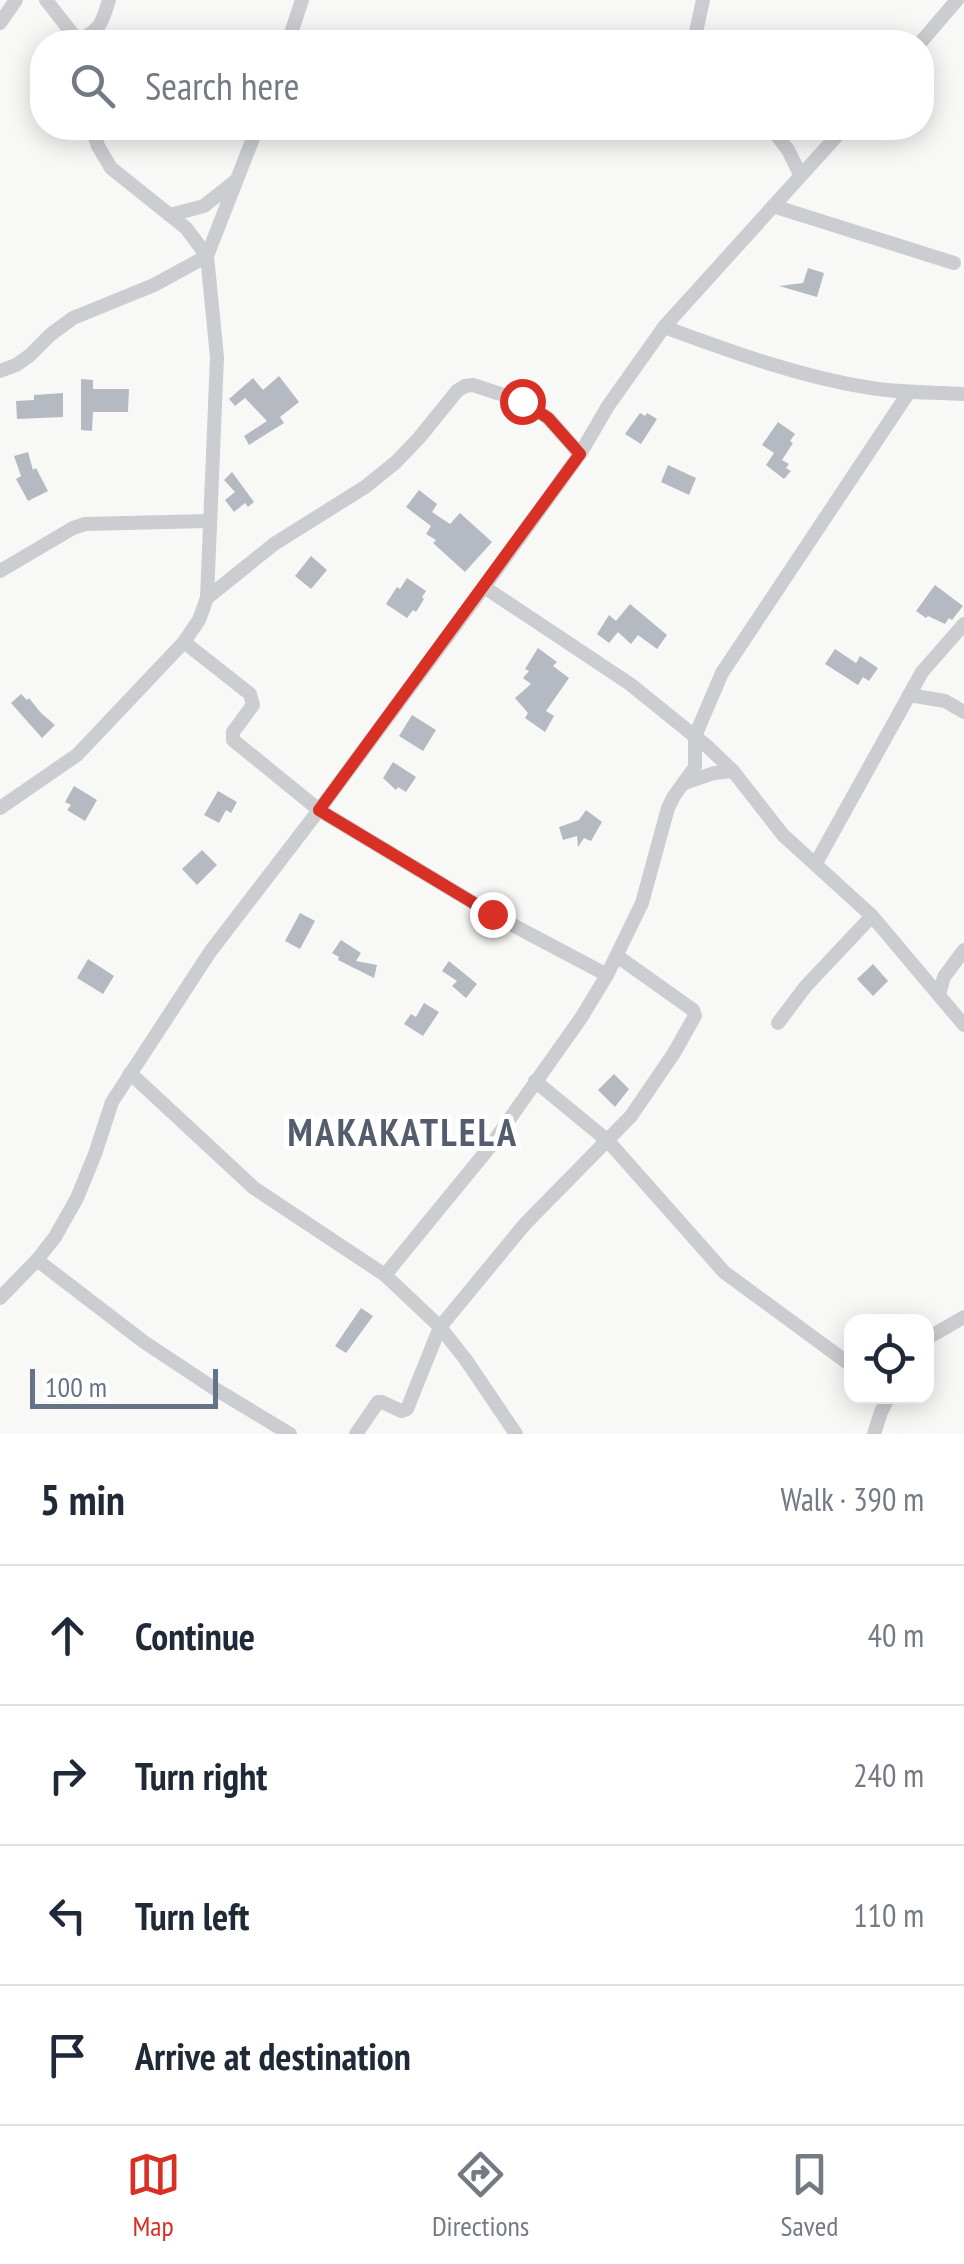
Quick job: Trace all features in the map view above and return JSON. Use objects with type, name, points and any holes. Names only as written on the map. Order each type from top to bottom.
[{"type":"street","points":[[0,23],[16,0]]},
{"type":"street","points":[[46,0],[70,30]]},
{"type":"street","points":[[96,30],[110,0]]},
{"type":"street","points":[[292,30],[302,0]]},
{"type":"street","points":[[696,30],[703,0]]},
{"type":"street","points":[[930,30],[956,0]]},
{"type":"street","points":[[96,140],[111,168],[186,228],[207,256]]},
{"type":"street","points":[[0,808],[77,755],[184,642],[199,620],[207,598],[218,357],[207,256],[252,140]]},
{"type":"street","points":[[781,140],[800,174]]},
{"type":"street","points":[[0,1298],[55,1237],[96,1154],[112,1102],[210,952],[484,587],[580,454],[608,406],[664,327],[833,140]]},
{"type":"street","points":[[170,216],[204,206],[238,178]]},
{"type":"street","points":[[772,206],[954,263]]},
{"type":"street","points":[[0,371],[29,356],[74,318],[154,285],[207,256]]},
{"type":"street","points":[[664,327],[768,365],[870,388],[964,394]]},
{"type":"street","points":[[207,598],[274,544],[365,487],[396,462],[465,386],[473,385],[522,401],[548,418],[580,454]]},
{"type":"street","points":[[385,1275],[469,1175],[581,1018],[607,975],[642,903],[668,808],[696,767],[695,736],[722,673],[909,392]]},
{"type":"street","points":[[0,571],[72,528],[86,524],[210,522]]},
{"type":"street","points":[[484,587],[630,684],[695,736],[733,771],[783,835],[872,916],[964,1026]]},
{"type":"street","points":[[816,863],[922,672],[964,624]]},
{"type":"street","points":[[184,642],[250,694],[252,705],[233,732],[233,740],[319,810],[492,914],[607,975]]},
{"type":"street","points":[[909,695],[946,701],[964,712]]},
{"type":"street","points":[[685,783],[733,771]]},
{"type":"street","points":[[778,1023],[806,986],[872,916]]},
{"type":"street","points":[[939,995],[944,977],[964,950]]},
{"type":"street","points":[[356,1434],[378,1402],[400,1411],[407,1409],[440,1327],[525,1224],[631,1116],[674,1053],[694,1016],[690,1007],[617,956]]},
{"type":"street","points":[[130,1073],[254,1188],[385,1275],[440,1327],[516,1434]]},
{"type":"street","points":[[535,1082],[608,1141],[724,1272],[844,1360]]},
{"type":"street","points":[[37,1260],[157,1351],[290,1434]]},
{"type":"street","points":[[934,1335],[964,1317]]},
{"type":"street","points":[[874,1434],[885,1404]]},
{"type":"building","points":[[808,268],[824,273],[817,297],[779,286],[803,283]]},
{"type":"building","points":[[279,376],[299,402],[280,417],[284,423],[249,445],[244,436],[267,421],[245,398],[235,406],[229,399],[253,378],[263,390]]},
{"type":"building","points":[[81,379],[93,380],[93,389],[129,389],[128,412],[93,412],[92,431],[81,430]]},
{"type":"building","points":[[63,393],[63,417],[17,419],[16,401]]},
{"type":"building","points":[[640,413],[657,419],[641,444],[625,434]]},
{"type":"building","points":[[778,422],[795,434],[782,460],[791,471],[784,479],[766,465],[774,453],[762,445]]},
{"type":"building","points":[[28,452],[33,470],[36,468],[48,491],[28,501],[16,479],[21,476],[14,456]]},
{"type":"building","points":[[668,465],[696,478],[689,495],[661,482]]},
{"type":"building","points":[[232,472],[254,502],[248,507],[245,503],[234,512],[225,500],[235,492],[224,480]]},
{"type":"building","points":[[419,490],[437,504],[432,512],[450,524],[460,513],[492,542],[465,572],[426,534],[431,526],[406,507]]},
{"type":"building","points":[[311,556],[327,570],[311,589],[295,576]]},
{"type":"building","points":[[407,578],[426,591],[416,612],[413,610],[407,618],[386,604]]},
{"type":"building","points":[[935,585],[963,606],[945,624],[916,611]]},
{"type":"building","points":[[630,604],[667,635],[657,649],[638,635],[631,644],[618,632],[609,643],[597,634],[609,615],[616,621]]},
{"type":"building","points":[[538,648],[557,662],[553,666],[569,678],[546,711],[554,716],[545,732],[525,718],[528,713],[515,698],[531,684],[523,678]]},
{"type":"building","points":[[835,649],[856,663],[860,656],[878,668],[869,681],[863,677],[858,685],[825,664]]},
{"type":"building","points":[[21,694],[55,725],[42,738],[11,703]]},
{"type":"building","points":[[412,715],[436,730],[423,751],[399,736]]},
{"type":"building","points":[[393,762],[416,777],[406,792],[398,787],[396,790],[383,778]]},
{"type":"building","points":[[74,786],[97,800],[85,821],[67,810],[71,805],[65,802]]},
{"type":"building","points":[[218,791],[237,802],[231,813],[226,810],[219,823],[204,815]]},
{"type":"building","points":[[586,810],[602,822],[591,841],[584,838],[578,847],[577,836],[563,840],[559,827],[579,820]]},
{"type":"building","points":[[202,850],[217,865],[197,885],[182,869]]},
{"type":"building","points":[[300,913],[315,921],[300,949],[285,941]]},
{"type":"building","points":[[341,940],[361,953],[356,961],[377,965],[374,978],[338,960],[332,953]]},
{"type":"building","points":[[88,959],[114,976],[103,994],[77,978]]},
{"type":"building","points":[[449,961],[477,984],[466,998],[452,986],[457,981],[442,971]]},
{"type":"building","points":[[873,964],[888,981],[873,996],[857,979]]},
{"type":"building","points":[[424,1003],[439,1012],[423,1036],[404,1024],[411,1014],[416,1017]]},
{"type":"building","points":[[614,1074],[629,1089],[615,1107],[598,1090]]},
{"type":"building","points":[[361,1308],[373,1316],[346,1353],[335,1346]]},
{"type":"district","name":"MAKAKATLELA","points":[[403,1131]]},
{"type":"route","points":[[492,914],[319,810],[580,454],[548,418],[522,401]]}]
